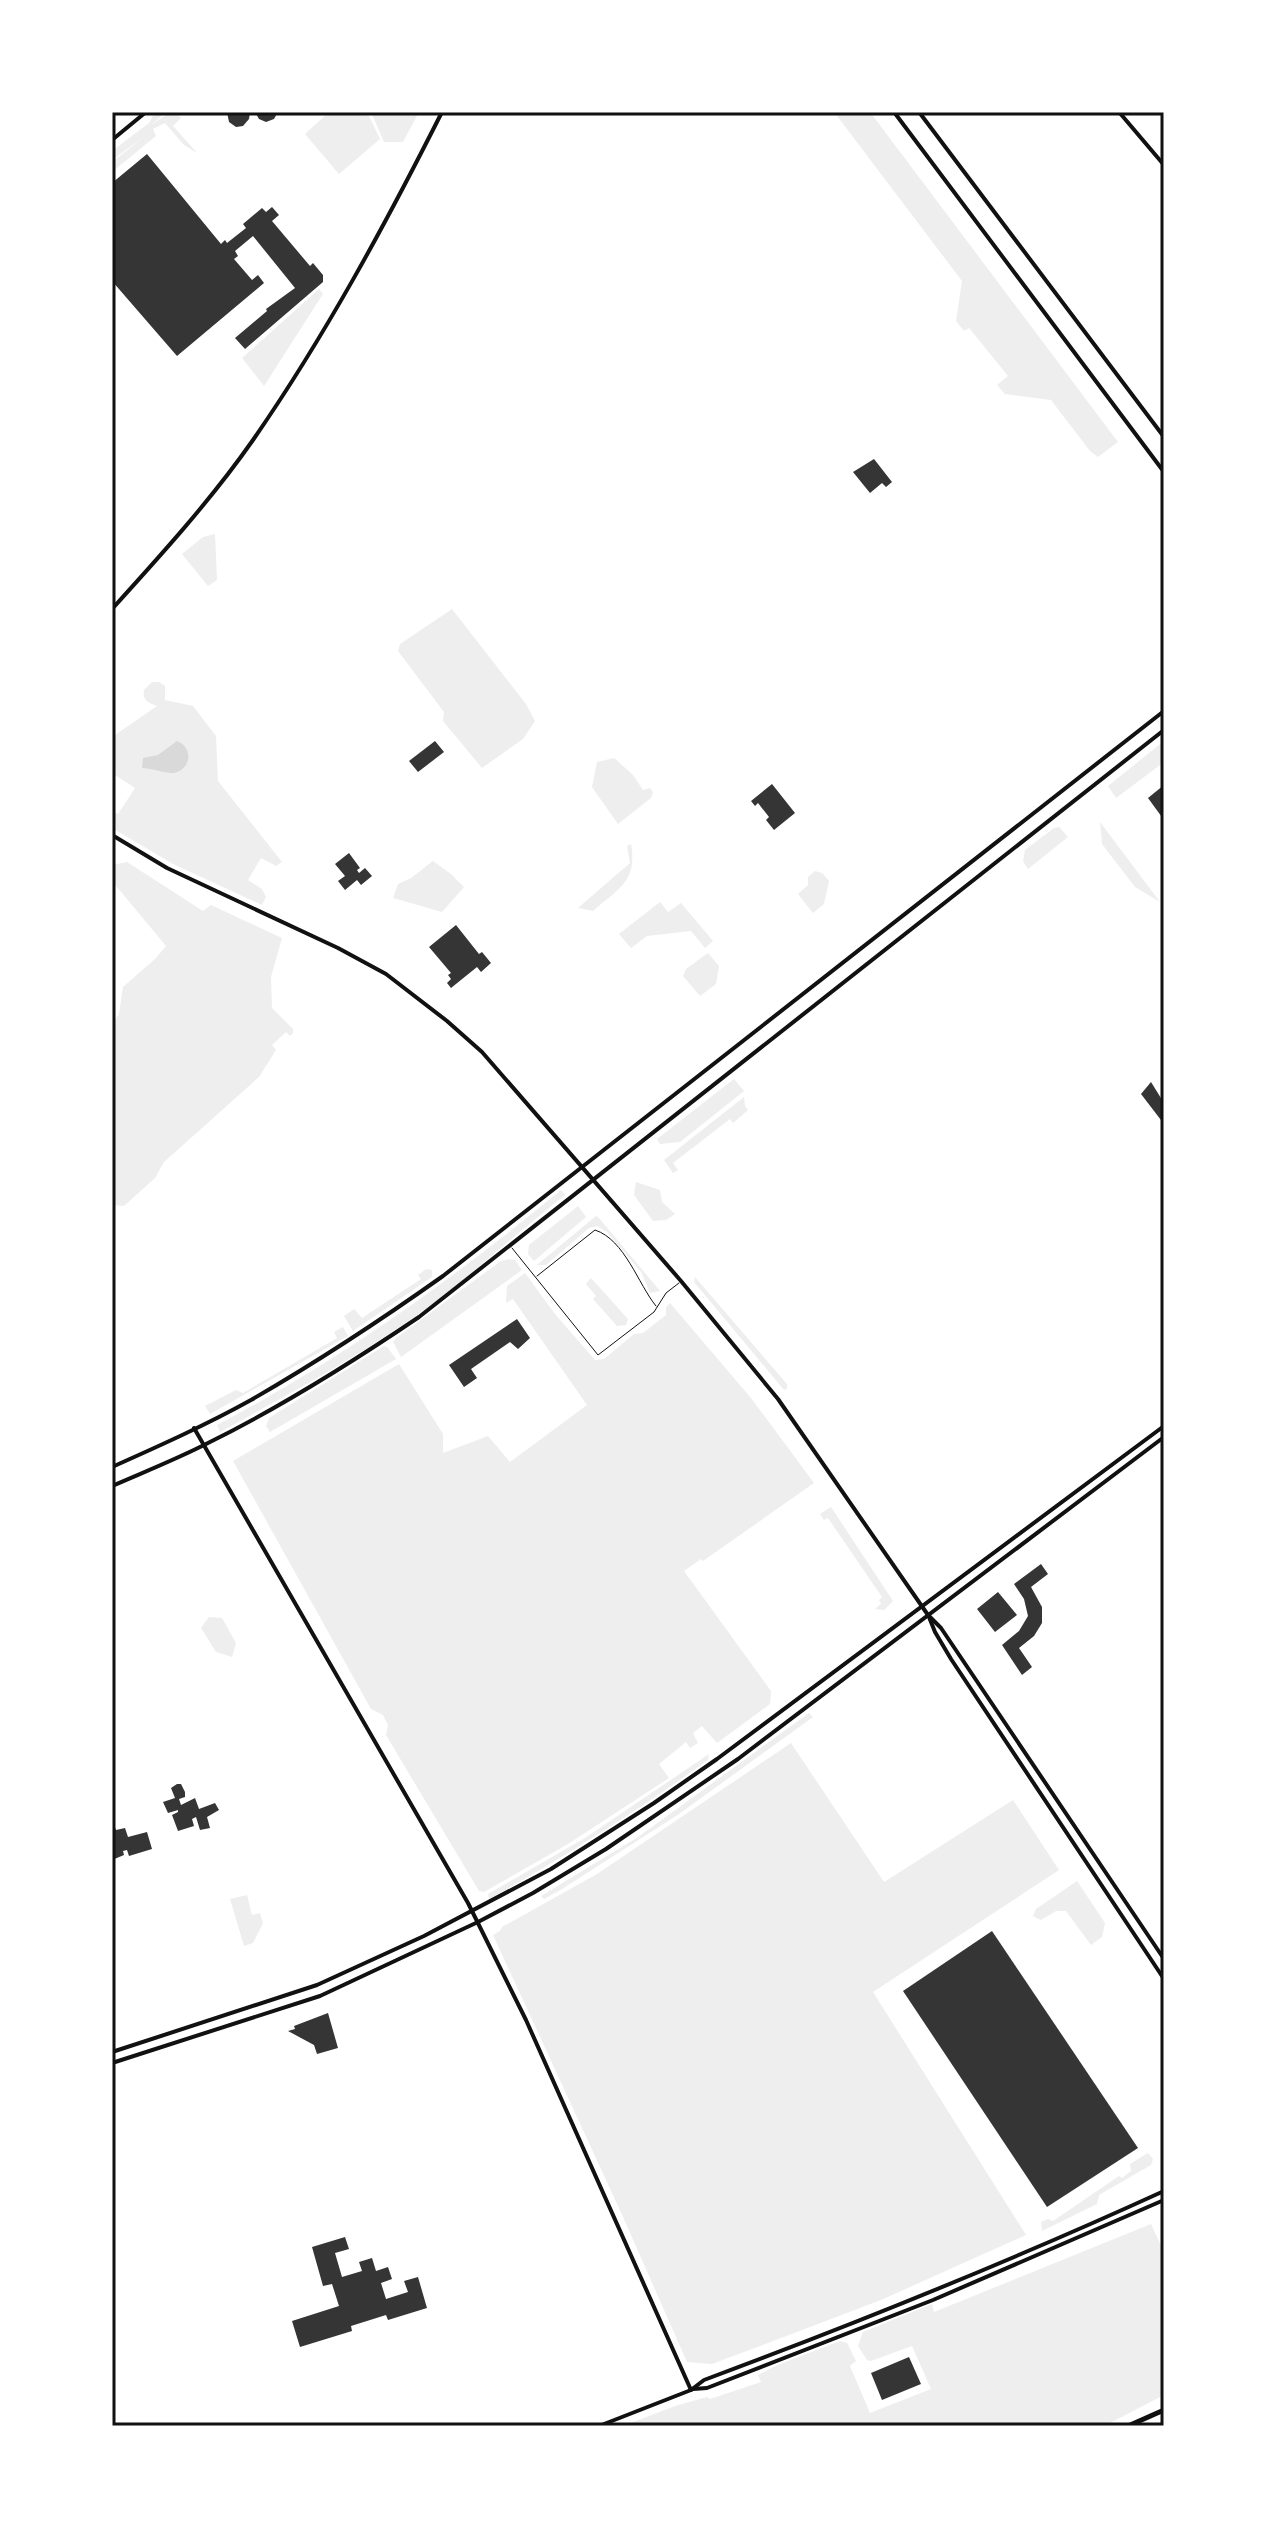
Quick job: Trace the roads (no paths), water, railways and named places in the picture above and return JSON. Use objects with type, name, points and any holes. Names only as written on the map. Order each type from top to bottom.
[{"type":"highway","points":[[1128,2426],[1164,2410]]},
{"type":"main road","points":[[112,140],[146,112]]},
{"type":"main road","points":[[112,609],[203,505],[277,404],[379,234],[442,112]]},
{"type":"main road","points":[[894,112],[1164,472]]},
{"type":"main road","points":[[919,112],[1164,437]]},
{"type":"main road","points":[[1119,112],[1164,165]]},
{"type":"main road","points":[[112,1467],[291,1377],[443,1276],[1164,711]]},
{"type":"main road","points":[[112,1486],[204,1445],[387,1340],[594,1181],[1164,730]]},
{"type":"main road","points":[[112,835],[200,884],[386,974],[426,1003],[482,1052],[681,1281],[778,1399],[928,1615],[951,1659],[1164,1979]]},
{"type":"main road","points":[[112,2052],[271,2002],[348,1972],[551,1869],[717,1759],[1164,1426]]},
{"type":"main road","points":[[194,1428],[478,1922],[526,2020],[691,2390]]},
{"type":"main road","points":[[112,2063],[338,1988],[533,1893],[606,1849],[793,1718],[1164,1437]]},
{"type":"main road","points":[[928,1615],[941,1628],[1164,1959]]},
{"type":"main road","points":[[786,1708],[793,1718]]},
{"type":"main road","points":[[271,2002],[274,2011]]},
{"type":"main road","points":[[691,2390],[704,2380],[873,2316],[1164,2191]]},
{"type":"main road","points":[[599,2426],[863,2328],[1164,2200]]},
{"type":"lane","points":[[537,1276],[595,1230],[608,1237],[638,1273],[643,1290],[658,1308]]},
{"type":"lane","points":[[510,1246],[598,1355],[658,1308],[666,1293],[681,1281]]}]
